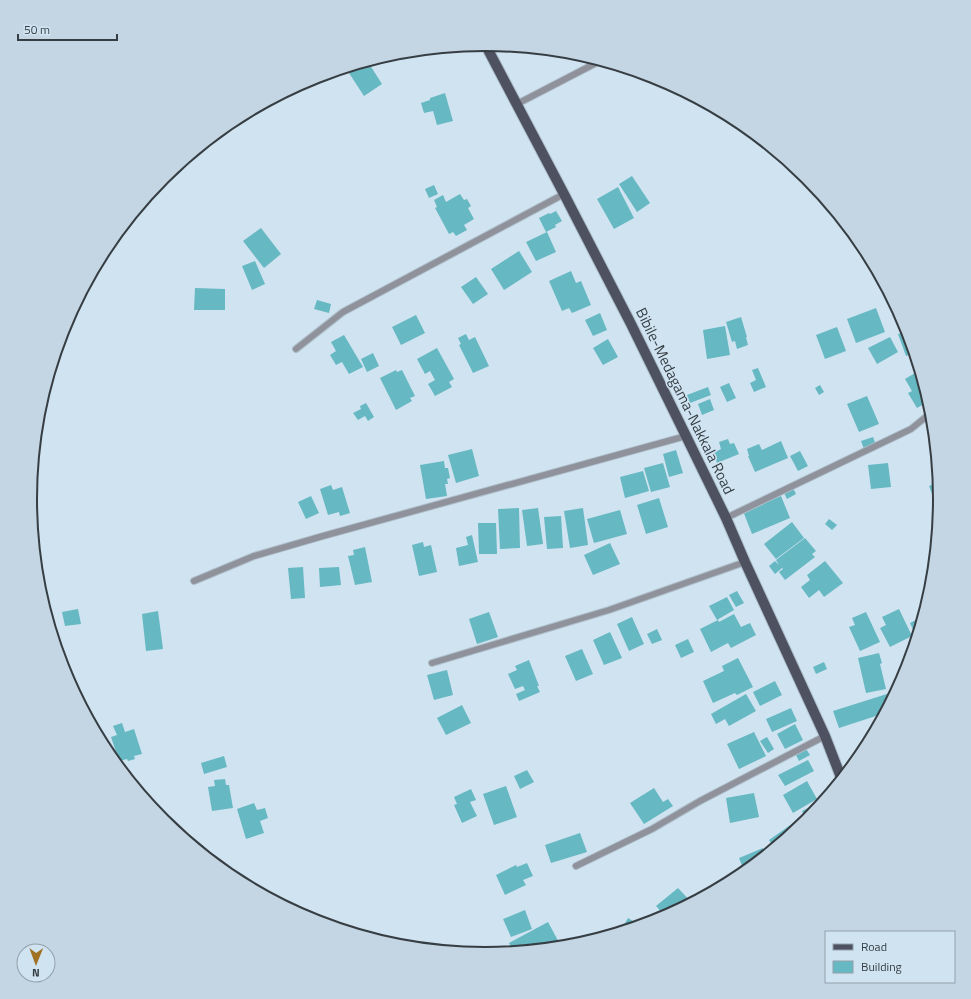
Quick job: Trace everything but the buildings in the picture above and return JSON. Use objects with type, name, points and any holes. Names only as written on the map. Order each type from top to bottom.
[{"type":"main road","name":"Bibile-Medagama-Nakkala Road","points":[[489,51],[631,324],[726,518],[825,736],[840,774]]},
{"type":"lane","points":[[517,104],[594,64]]},
{"type":"lane","points":[[296,348],[343,312],[564,194]]},
{"type":"lane","points":[[726,518],[911,429],[926,417]]},
{"type":"lane","points":[[194,581],[254,556],[686,436]]},
{"type":"lane","points":[[432,663],[609,610],[745,562]]},
{"type":"lane","points":[[576,866],[652,829],[700,801],[825,736]]}]
